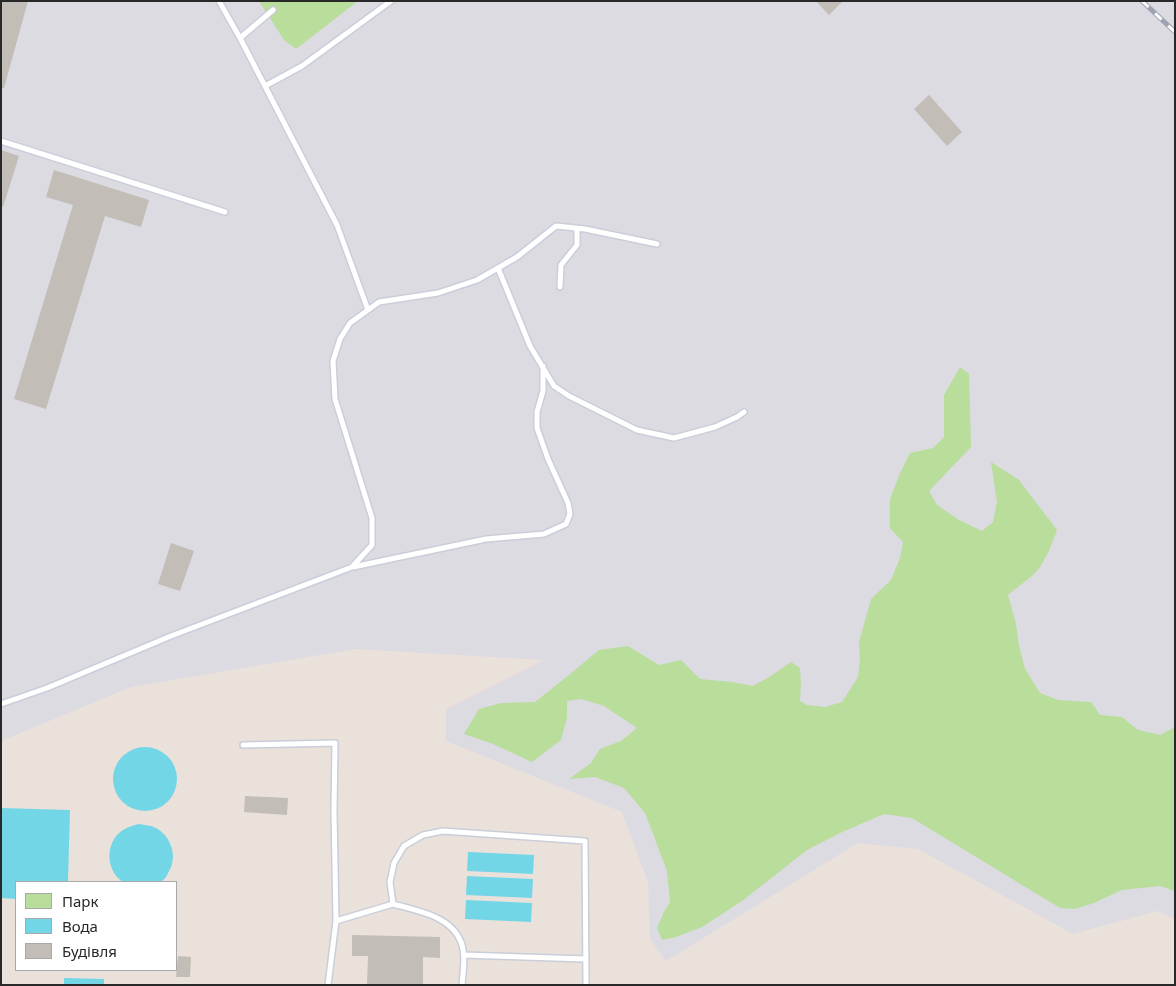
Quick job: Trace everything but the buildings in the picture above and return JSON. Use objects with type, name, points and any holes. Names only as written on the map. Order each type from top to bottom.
[{"type":"lane","points":[[219,1],[337,225],[368,310]]},
{"type":"lane","points":[[265,86],[302,66],[391,1]]},
{"type":"lane","points":[[240,38],[273,10]]},
{"type":"lane","points":[[1,140],[225,212]]},
{"type":"lane","points":[[352,567],[372,545],[372,518],[335,399],[334,361],[340,339],[350,323],[380,302],[438,293],[477,280],[517,257],[556,226],[585,229],[657,244]]},
{"type":"lane","points":[[560,287],[560,265],[577,245],[577,228]]},
{"type":"lane","points":[[498,268],[530,346],[554,386],[569,396],[637,430],[674,438],[715,428],[744,412]]},
{"type":"lane","points":[[1,704],[47,688],[171,636],[352,567],[486,539],[544,534],[566,524],[570,514],[568,503],[548,459],[537,428],[537,412],[544,391],[542,366]]},
{"type":"lane","points":[[243,744],[335,743],[336,920],[328,985]]},
{"type":"lane","points":[[393,904],[390,882],[394,863],[404,846],[423,835],[443,831],[586,841],[586,985]]},
{"type":"lane","points":[[336,920],[393,904],[434,916],[456,932],[462,943],[464,955],[462,985]]},
{"type":"lane","points":[[464,955],[585,959]]},
{"type":"shaded area","points":[[1,1],[1175,1],[1175,919],[1157,911],[1073,934],[918,849],[858,843],[666,961],[650,939],[648,882],[622,812],[446,741],[446,709],[544,660],[355,649],[131,687],[1,741]]},
{"type":"green space","points":[[259,1],[358,1],[296,49],[284,40]]},
{"type":"green space","points":[[960,367],[969,374],[971,447],[929,491],[937,505],[959,520],[982,531],[993,522],[997,502],[991,462],[1019,480],[1057,530],[1041,566],[1030,578],[1008,595],[1025,669],[1040,693],[1058,700],[1091,702],[1100,715],[1122,717],[1138,730],[1160,735],[1175,727],[1175,891],[1160,886],[1122,890],[1094,903],[1075,909],[1060,908],[912,818],[884,814],[807,850],[742,901],[702,927],[662,940],[657,928],[670,902],[667,871],[645,813],[624,788],[595,777],[569,779],[591,763],[600,749],[621,741],[637,728],[604,706],[581,699],[567,701],[567,718],[561,740],[532,762],[493,744],[464,734],[479,709],[501,703],[535,702],[599,650],[628,646],[659,665],[681,660],[700,679],[753,686],[791,662],[800,668],[800,701],[807,705],[825,707],[842,702],[858,677],[859,642],[871,599],[891,580],[900,558],[903,542],[890,528],[890,499],[910,453],[933,448],[944,437],[944,395]]},
{"type":"water","points":[[145,747],[157,750],[168,756],[174,767],[177,779],[174,791],[168,802],[157,808],[145,811],[133,808],[122,802],[116,791],[113,779],[116,767],[122,756],[133,750]]},
{"type":"water","points":[[1,808],[70,810],[68,881],[15,881],[15,899],[1,898]]},
{"type":"water","points":[[139,824],[151,826],[163,833],[167,838],[173,858],[172,865],[161,881],[122,881],[114,872],[110,859],[111,846],[118,834],[130,826]]},
{"type":"water","points":[[468,852],[534,855],[533,874],[467,871]]},
{"type":"water","points":[[467,876],[533,879],[532,898],[466,895]]},
{"type":"water","points":[[466,900],[532,903],[531,922],[465,919]]},
{"type":"water","points":[[64,978],[104,979],[104,985],[64,985]]},
{"type":"railway","points":[[1142,1],[1175,32]]}]
